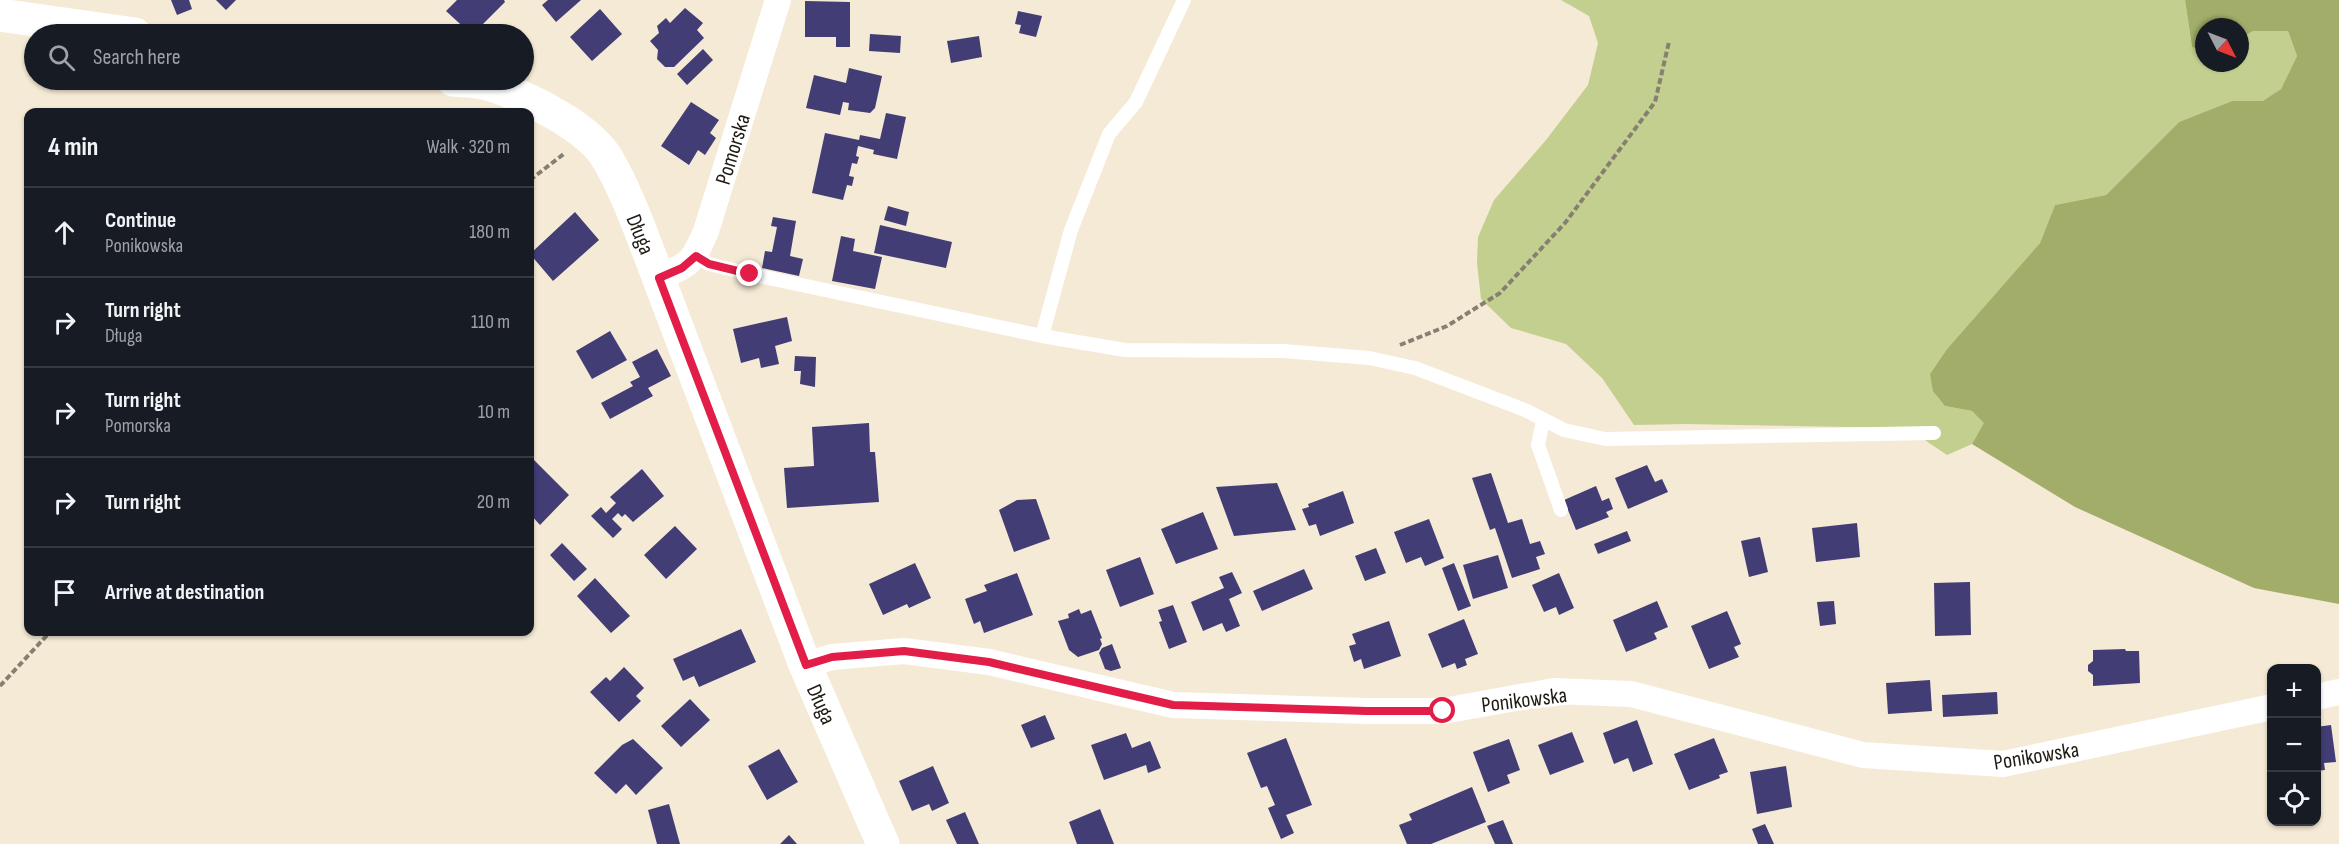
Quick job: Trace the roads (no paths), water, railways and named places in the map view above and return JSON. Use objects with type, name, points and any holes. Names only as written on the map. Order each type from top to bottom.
[{"type":"street","name":"Pomorska","points":[[696,256],[706,231],[778,0]]},
{"type":"street","points":[[0,15],[64,24]]},
{"type":"street","name":"Długa","points":[[504,90],[552,111],[587,136],[608,158],[632,209],[659,278],[806,665],[883,844]]},
{"type":"street","points":[[659,278],[682,268],[696,256]]},
{"type":"street","name":"Ponikowska","points":[[806,665],[832,657],[904,651],[989,662],[1173,705],[1443,711],[1554,691],[1631,694],[1863,755],[2003,764],[2267,707]]},
{"type":"street","points":[[2321,696],[2339,692]]},
{"type":"lane","points":[[1042,336],[1071,230],[1109,134],[1136,102],[1184,0]]},
{"type":"lane","points":[[696,256],[709,264],[750,274],[1042,336],[1125,350],[1283,351],[1369,358],[1415,368],[1525,410],[1563,430],[1605,439],[1934,433]]},
{"type":"lane","points":[[1543,420],[1538,445],[1561,510]]}]
